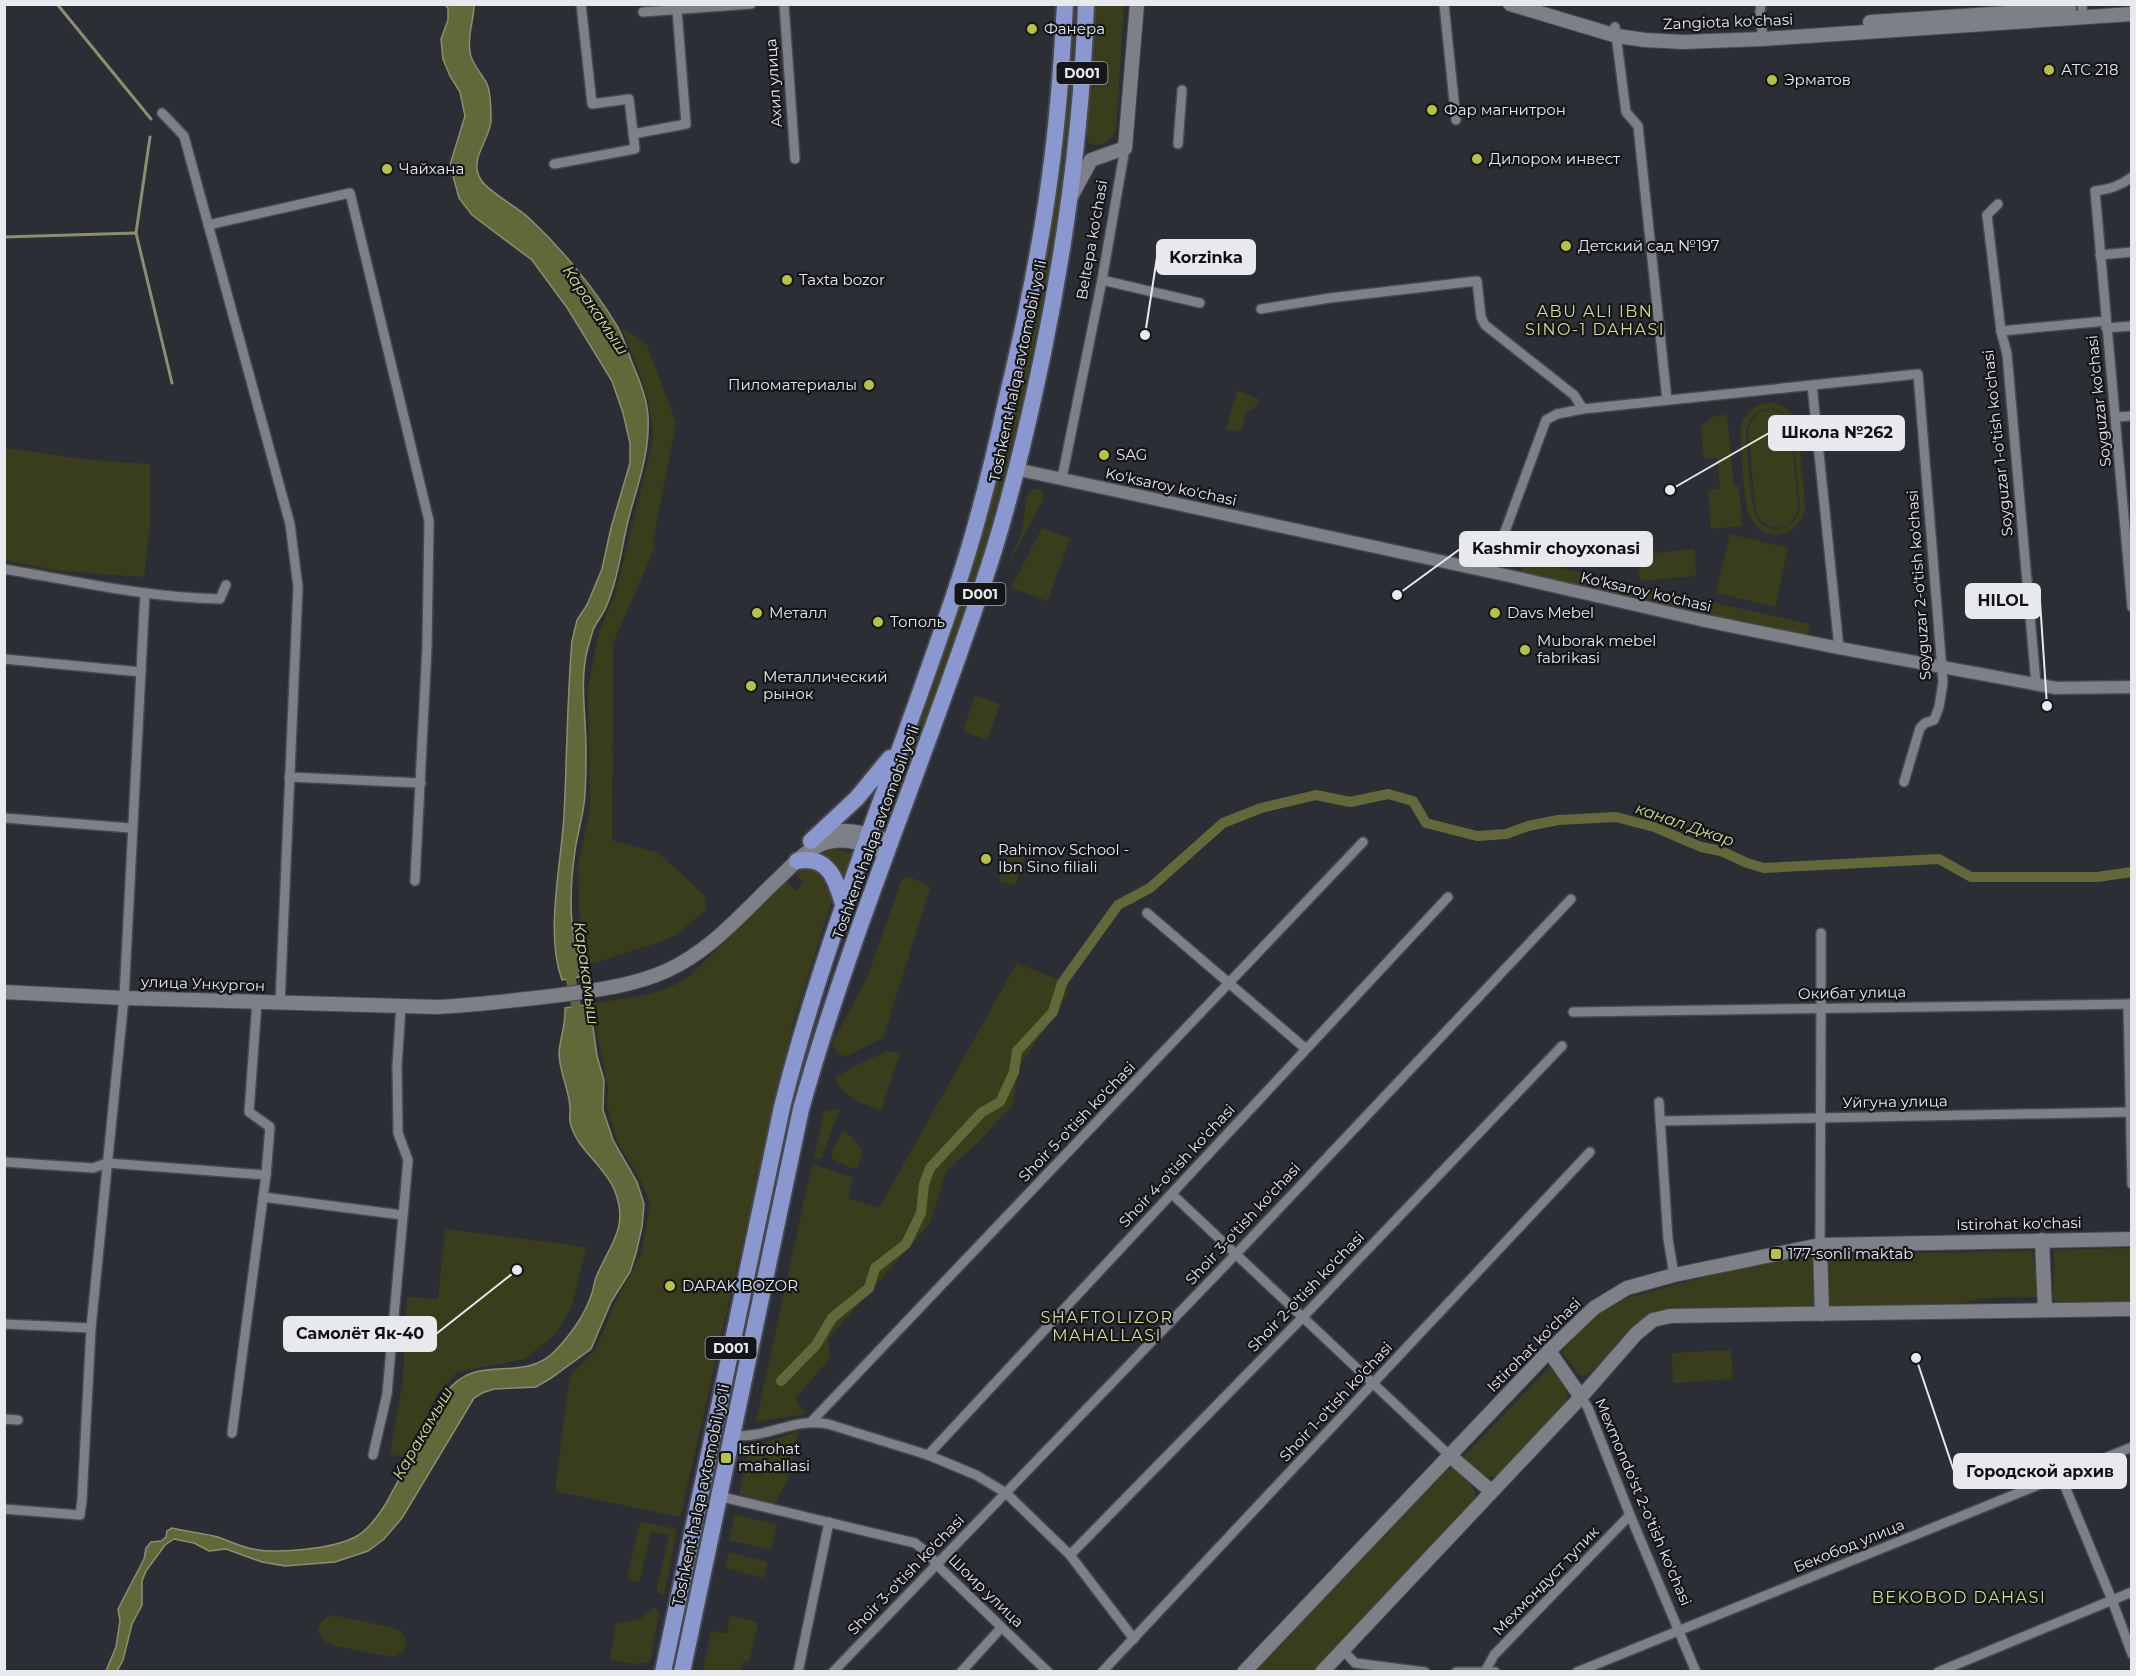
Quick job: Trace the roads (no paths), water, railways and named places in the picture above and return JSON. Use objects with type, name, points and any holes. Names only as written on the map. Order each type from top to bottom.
[{"type":"highway","name":"Toshkent halqa avtomobil yo'li","points":[[663,1671],[782,1107],[803,1025],[963,566],[990,471],[1017,355],[1042,231],[1050,175],[1065,4]]},
{"type":"highway","name":"Toshkent halqa avtomobil yo'li","points":[[682,1671],[801,1109],[824,1031],[972,618],[1017,469],[1052,307],[1071,198],[1086,4]]},
{"type":"highway","points":[[811,841],[858,798],[902,742]]},
{"type":"highway","points":[[797,861],[806,859],[814,861],[829,870],[838,887],[843,908]]},
{"type":"highway","points":[[803,1025],[824,1031]]},
{"type":"main road","name":"Beltepa ko'chasi","points":[[1125,148],[1137,4]]},
{"type":"main road","name":"Zangiota ko'chasi","points":[[1510,4],[1616,31]]},
{"type":"main road","name":"Zangiota ko'chasi","points":[[1537,4],[1645,40],[1683,42],[2082,10],[2131,4]]},
{"type":"main road","name":"Zangiota ko'chasi","points":[[2082,10],[2132,14]]},
{"type":"main road","points":[[1077,141],[1090,160]]},
{"type":"main road","points":[[1071,198],[1090,160],[1125,148]]},
{"type":"main road","points":[[599,987],[645,974],[689,952],[715,931],[811,841],[821,835],[837,831],[856,831],[867,840]]},
{"type":"main road","points":[[599,987],[649,978],[680,965],[694,956],[722,934],[797,861],[814,848],[828,842],[867,840],[889,847]]},
{"type":"main road","name":"улица Ункургон","points":[[4,992],[401,1006],[536,995],[599,987]]},
{"type":"main road","name":"Istirohat ko'chasi","points":[[1244,1671],[1549,1351],[1594,1308],[1627,1288],[1674,1275],[1820,1245],[2132,1239]]},
{"type":"main road","points":[[2042,1240],[2045,1310]]},
{"type":"main road","points":[[1820,1245],[1822,1314]]},
{"type":"main road","points":[[1322,1671],[1581,1397],[1636,1334],[1648,1323],[1658,1318],[2132,1309]]},
{"type":"main road","name":"Mexmondo'st 2-o'tish ko'chasi","points":[[1549,1351],[1581,1397]]},
{"type":"main road","points":[[1449,1455],[1491,1491]]},
{"type":"street","points":[[554,164],[635,149],[629,99],[592,104],[581,4]]},
{"type":"street","points":[[643,12],[751,4]]},
{"type":"street","name":"Ахил улица","points":[[784,4],[795,159]]},
{"type":"street","points":[[1444,4],[1456,120]]},
{"type":"street","points":[[1761,4],[1762,34]]},
{"type":"street","points":[[633,134],[686,124],[677,10]]},
{"type":"street","points":[[1616,31],[1626,112],[1638,126],[1667,400]]},
{"type":"street","points":[[1178,144],[1182,90]]},
{"type":"street","points":[[162,113],[184,136],[290,524],[298,587],[280,1003]]},
{"type":"street","name":"Beltepa ko'chasi","points":[[1062,478],[1102,280],[1125,148]]},
{"type":"street","name":"Soyguzar ko'chasi","points":[[2132,177],[2111,189],[2095,191],[2106,325],[2130,548],[2132,607]]},
{"type":"street","points":[[208,225],[350,193],[429,521],[427,647],[415,880]]},
{"type":"street","name":"Soyguzar 1-o'tish ko'chasi","points":[[1998,204],[1987,215],[2001,331],[2007,354],[2036,684]]},
{"type":"street","points":[[2100,255],[2132,252]]},
{"type":"street","points":[[1102,280],[1200,303]]},
{"type":"street","points":[[1261,309],[1477,280],[1481,317],[1485,325],[1574,395],[1583,409]]},
{"type":"street","points":[[2001,331],[2106,325],[2132,326]]},
{"type":"street","name":"Soyguzar 2-o'tish ko'chasi","points":[[1812,385],[1918,375],[1943,682],[1939,707],[1934,720],[1925,723],[1920,728],[1904,782]]},
{"type":"street","points":[[1490,572],[1546,420],[1557,414],[1583,409],[1812,385],[1839,648]]},
{"type":"street","points":[[2116,417],[2132,416]]},
{"type":"street","name":"Ko'ksaroy ko'chasi","points":[[1017,469],[1839,648],[2056,688],[2132,687]]},
{"type":"street","points":[[4,569],[145,593],[200,599],[220,599],[226,585]]},
{"type":"street","points":[[4,1509],[80,1515],[91,1328],[124,998],[131,828],[145,593]]},
{"type":"street","points":[[4,658],[141,672]]},
{"type":"street","points":[[289,777],[421,783]]},
{"type":"street","points":[[4,818],[131,828]]},
{"type":"street","name":"Shoir 5-o'tish ko'chasi","points":[[812,1421],[1363,842]]},
{"type":"street","name":"Shoir 4-o'tish ko'chasi","points":[[928,1455],[1448,897]]},
{"type":"street","name":"Shoir 3-o'tish ko'chasi","points":[[833,1671],[1236,1254],[1571,899]]},
{"type":"street","points":[[1147,913],[1306,1049]]},
{"type":"street","points":[[1821,933],[1821,986]]},
{"type":"street","points":[[232,1433],[266,1175],[270,1127],[249,1112],[257,1002]]},
{"type":"street","points":[[1820,1245],[1821,1004]]},
{"type":"street","name":"Окибат улица","points":[[1573,1012],[1821,1004],[2130,1004]]},
{"type":"street","points":[[2130,1004],[2132,1184]]},
{"type":"street","points":[[373,1455],[387,1394],[408,1160],[398,1133],[397,1066],[401,1006]]},
{"type":"street","name":"Shoir 2-o'tish ko'chasi","points":[[1070,1555],[1302,1318],[1562,1046]]},
{"type":"street","points":[[1659,1102],[1668,1239],[1674,1275]]},
{"type":"street","name":"Уйгуна улица","points":[[1660,1121],[2131,1112]]},
{"type":"street","name":"Shoir 1-o'tish ko'chasi","points":[[1102,1671],[1111,1667],[1134,1638],[1590,1152]]},
{"type":"street","points":[[4,1162],[93,1168],[107,1162],[266,1175]]},
{"type":"street","points":[[1172,1194],[1372,1385],[1449,1455]]},
{"type":"street","points":[[263,1197],[402,1215]]},
{"type":"street","points":[[4,1324],[91,1328]]},
{"type":"street","name":"Mexmondo'st 2-o'tish ko'chasi","points":[[1581,1397],[1588,1408],[1696,1671]]},
{"type":"street","points":[[4,1419],[18,1420]]},
{"type":"street","points":[[731,1435],[747,1437],[812,1421],[928,1455],[976,1474],[1006,1493],[1070,1555],[1134,1638]]},
{"type":"street","name":"Бекобод улица","points":[[1577,1671],[2132,1447]]},
{"type":"street","points":[[2061,1477],[2132,1654]]},
{"type":"street","name":"Шоир улица","points":[[718,1496],[915,1544],[929,1554],[937,1565],[1001,1628],[1048,1671]]},
{"type":"street","name":"Мехмондуст тупик","points":[[1491,1671],[1494,1655],[1630,1515]]},
{"type":"street","points":[[798,1671],[829,1522]]},
{"type":"street","points":[[1938,1671],[2132,1592]]},
{"type":"street","points":[[961,1671],[1001,1628]]},
{"type":"street","points":[[1342,1649],[1355,1663],[1425,1671]]},
{"type":"street","points":[[1456,1671],[1491,1671]]},
{"type":"water","points":[[445,5],[474,5],[469,40],[470,52],[474,64],[487,84],[491,107],[491,121],[477,165],[481,180],[525,214],[542,231],[566,256],[599,298],[622,335],[641,384],[647,410],[647,445],[642,472],[627,525],[616,577],[606,607],[593,630],[585,664],[583,690],[586,786],[575,851],[571,915],[575,946],[585,976],[562,980],[557,962],[554,921],[564,816],[572,641],[577,620],[587,605],[602,569],[630,463],[630,443],[612,381],[568,309],[532,260],[472,215],[459,198],[450,165],[465,116],[460,92],[443,59],[441,39],[448,20],[448,8]]},
{"type":"water","points":[[585,1005],[587,1021],[593,1027],[597,1056],[604,1080],[603,1110],[613,1140],[637,1182],[644,1204],[642,1227],[630,1272],[611,1302],[591,1349],[536,1387],[494,1389],[474,1398],[402,1518],[384,1539],[368,1551],[335,1562],[285,1566],[262,1562],[226,1549],[209,1551],[194,1543],[174,1539],[165,1545],[146,1571],[142,1581],[142,1605],[132,1624],[123,1660],[117,1671],[106,1671],[116,1647],[120,1621],[118,1609],[144,1559],[146,1548],[151,1542],[161,1541],[166,1537],[167,1531],[172,1528],[218,1537],[244,1547],[264,1550],[291,1551],[321,1547],[357,1536],[369,1526],[382,1509],[446,1393],[458,1380],[471,1373],[529,1366],[543,1360],[556,1350],[573,1330],[586,1309],[596,1277],[616,1235],[620,1214],[614,1189],[609,1180],[583,1148],[573,1130],[569,1100],[559,1060],[565,1008]]},
{"type":"waterway","points":[[57,4],[151,119]]},
{"type":"waterway","points":[[150,137],[136,233],[172,383]]},
{"type":"waterway","points":[[4,237],[136,233]]},
{"type":"waterway","name":"канал Джар","points":[[781,1381],[816,1345],[832,1318],[869,1288],[875,1268],[906,1244],[921,1213],[924,1184],[930,1168],[982,1112],[1000,1102],[1014,1072],[1017,1051],[1053,1012],[1062,983],[1118,905],[1150,888],[1223,823],[1261,808],[1316,795],[1350,802],[1388,794],[1413,801],[1426,823],[1477,836],[1506,834],[1528,826],[1558,820],[1616,817],[1654,827],[1701,847],[1721,851],[1764,868],[1939,859],[1971,877],[2097,877],[2132,872]]},
{"type":"waterway","name":"Каракамыш","points":[[568,965],[579,1021]]},
{"type":"place","name":"Фанера","points":[[1032,29]]},
{"type":"place","name":"АТС 218","points":[[2049,70]]},
{"type":"place","name":"Эрматов","points":[[1772,80]]},
{"type":"place","name":"Фар магнитрон","points":[[1432,110]]},
{"type":"place","name":"Дилором инвест","points":[[1477,159]]},
{"type":"place","name":"Чайхана","points":[[387,169]]},
{"type":"place","name":"Детский сад №197","points":[[1566,246]]},
{"type":"place","name":"Taxta bozor","points":[[787,280]]},
{"type":"place","name":"Korzinka","points":[[1145,335]]},
{"type":"place","name":"Пиломатериалы","points":[[869,385]]},
{"type":"place","name":"SAG","points":[[1104,455]]},
{"type":"place","name":"Школа №262","points":[[1670,490]]},
{"type":"place","name":"Kashmir choyxonasi","points":[[1397,595]]},
{"type":"place","name":"Металл","points":[[757,613]]},
{"type":"place","name":"Davs Mebel","points":[[1495,613]]},
{"type":"place","name":"Тополь","points":[[878,622]]},
{"type":"place","name":"Muborak mebel fabrikasi","points":[[1525,650]]},
{"type":"place","name":"Металлический рынок","points":[[751,686]]},
{"type":"place","name":"HILOL","points":[[2047,706]]},
{"type":"place","name":"Rahimov School - Ibn Sino filiali","points":[[986,859]]},
{"type":"place","name":"177-sonli maktab","points":[[1776,1254]]},
{"type":"place","name":"Самолёт Як-40","points":[[517,1270]]},
{"type":"place","name":"DARAK BOZOR","points":[[670,1286]]},
{"type":"place","name":"Городской архив","points":[[1916,1358]]},
{"type":"place","name":"Istirohat mahallasi","points":[[726,1458]]},
{"type":"district","name":"ABU ALI IBN SINO-1 DAHASI","points":[[1595,320]]},
{"type":"district","name":"SHAFTOLIZOR MAHALLASI","points":[[1107,1326]]},
{"type":"district","name":"BEKOBOD DAHASI","points":[[1959,1597]]}]
